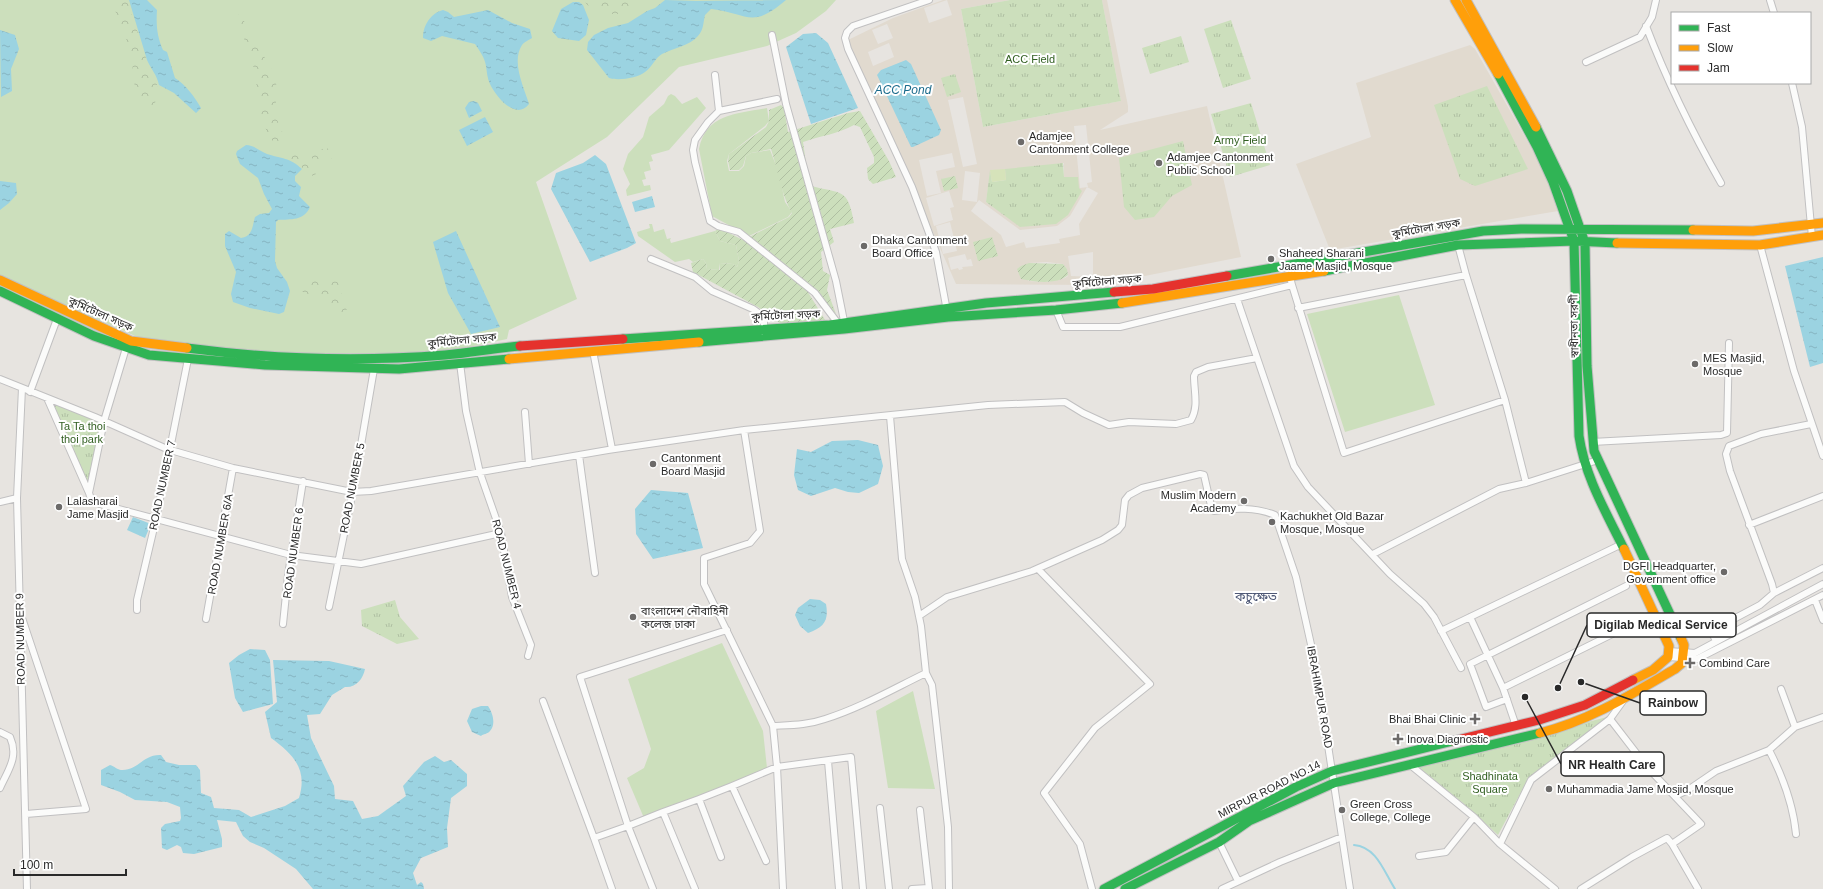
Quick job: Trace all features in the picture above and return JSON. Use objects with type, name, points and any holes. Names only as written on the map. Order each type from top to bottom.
[{"type":"main road","name":"স্বাধীনতা সরণী","points":[[1455,0],[1517,108],[1537,147],[1553,182],[1574,241],[1579,436],[1585,464],[1655,613],[1668,651]]},
{"type":"main road","name":"স্বাধীনতা সরণী","points":[[1466,0],[1545,144],[1561,178],[1581,230],[1585,243],[1587,366],[1592,442],[1598,460],[1684,645],[1684,655]]},
{"type":"main road","name":"কুর্মিটোলা সড়ক","points":[[948,313],[986,303],[1153,289],[1483,231],[1569,229],[1753,231],[1823,223]]},
{"type":"main road","name":"কুর্মিটোলা সড়ক","points":[[0,290],[57,319],[126,348],[149,355],[265,365],[399,369],[593,351],[948,313],[1056,310],[1144,300],[1291,281],[1458,245],[1574,241],[1585,243],[1760,245],[1823,235]]},
{"type":"main road","name":"কুর্মিটোলা সড়ক","points":[[0,280],[131,341],[230,354],[364,360],[445,355],[518,346],[764,332]]},
{"type":"main road","name":"MIRPUR ROAD NO.14","points":[[1104,889],[1296,787],[1332,771],[1516,726],[1585,705],[1653,670],[1668,651]]},
{"type":"main road","name":"MIRPUR ROAD NO.14","points":[[1124,889],[1219,842],[1249,821],[1334,783],[1543,732],[1590,716],[1624,699],[1675,669],[1682,663],[1684,655]]},
{"type":"street","points":[[929,0],[853,26],[847,32],[845,38],[854,66],[912,187],[936,252],[948,313]]},
{"type":"street","points":[[1586,62],[1640,37],[1652,17],[1656,0]]},
{"type":"street","points":[[1770,0],[1774,12]]},
{"type":"street","points":[[1646,26],[1661,65],[1687,123],[1721,183]]},
{"type":"street","points":[[772,36],[786,104],[836,281],[842,325]]},
{"type":"street","points":[[714,74],[719,111]]},
{"type":"street","points":[[1792,84],[1802,127],[1812,237]]},
{"type":"street","points":[[777,99],[719,111],[708,122],[695,140],[693,150],[705,209],[710,221],[718,226],[739,232],[815,293],[842,325]]},
{"type":"street","points":[[1458,245],[1505,400],[1526,483]]},
{"type":"street","points":[[1760,245],[1794,370],[1823,456]]},
{"type":"street","points":[[651,259],[695,278],[712,291],[753,309],[764,318],[764,332]]},
{"type":"street","points":[[1298,308],[1466,275]]},
{"type":"street","points":[[1056,310],[1063,327],[1120,327],[1237,299],[1291,281],[1298,308],[1344,453],[1505,400]]},
{"type":"street","points":[[1237,299],[1294,466],[1308,487],[1373,554],[1390,574],[1424,604],[1441,631],[1460,668]]},
{"type":"street","points":[[30,392],[57,319]]},
{"type":"street","points":[[1592,442],[1721,435],[1727,433],[1729,343]]},
{"type":"street","points":[[89,493],[104,421],[126,348]]},
{"type":"street","points":[[593,351],[612,449]]},
{"type":"street","points":[[0,379],[104,421],[170,450],[233,468],[352,492],[372,491],[579,456],[612,449],[744,430],[988,405],[1065,402],[1083,413],[1109,425],[1129,422],[1176,424],[1191,420],[1195,413],[1194,376],[1196,372],[1208,367],[1257,358]]},
{"type":"street","name":"ROAD NUMBER 7","points":[[137,610],[136,600],[156,519],[188,359]]},
{"type":"street","name":"ROAD NUMBER 4","points":[[460,363],[466,411],[480,473],[501,533],[512,597],[531,644],[528,656]]},
{"type":"street","name":"ROAD NUMBER 5","points":[[329,607],[352,492],[374,369]]},
{"type":"street","name":"ROAD NUMBER 9","points":[[22,388],[17,498],[27,889]]},
{"type":"street","points":[[47,398],[91,499],[100,504],[291,555],[361,564],[501,533]]},
{"type":"street","points":[[525,412],[530,464]]},
{"type":"street","points":[[890,416],[902,559],[915,597],[919,616],[926,673],[932,685],[948,827],[949,889]]},
{"type":"street","points":[[1774,593],[1730,471],[1726,454],[1729,446],[1761,434],[1811,424]]},
{"type":"street","points":[[744,430],[760,531],[750,543],[704,558],[704,584],[773,726],[777,767],[783,889]]},
{"type":"street","points":[[579,456],[595,573]]},
{"type":"street","points":[[1373,554],[1499,489],[1526,483],[1598,460]]},
{"type":"street","name":"ROAD NUMBER 6/A","points":[[206,619],[233,468]]},
{"type":"street","name":"IBRAHIMPUR ROAD","points":[[1038,568],[1102,540],[1118,530],[1122,525],[1125,500],[1129,495],[1142,488],[1200,474],[1204,475],[1212,510],[1235,508],[1262,510],[1275,516],[1296,577],[1316,667],[1350,889]]},
{"type":"street","name":"ROAD NUMBER 6","points":[[283,624],[291,555],[303,482]]},
{"type":"street","points":[[1749,525],[1823,496]]},
{"type":"street","points":[[0,502],[17,498]]},
{"type":"street","points":[[1441,631],[1622,544]]},
{"type":"street","points":[[919,616],[947,597],[1038,568],[1150,684],[1095,728],[1044,793],[1080,844],[1092,889]]},
{"type":"street","points":[[1716,641],[1711,631],[1760,605],[1774,593],[1823,568]]},
{"type":"street","points":[[1684,655],[1695,653],[1823,584]]},
{"type":"street","points":[[1507,699],[1486,707],[1470,664],[1626,586]]},
{"type":"street","points":[[1668,651],[1697,660],[1816,601],[1823,595]]},
{"type":"street","points":[[1816,601],[1823,600]]},
{"type":"street","points":[[1816,601],[1823,620]]},
{"type":"street","points":[[19,608],[86,809],[26,814]]},
{"type":"street","points":[[1503,688],[1655,613]]},
{"type":"street","points":[[1470,617],[1503,688],[1516,726]]},
{"type":"street","points":[[653,889],[628,826],[580,676],[726,630]]},
{"type":"street","points":[[773,726],[806,724],[824,720],[864,703],[926,673]]},
{"type":"street","points":[[1781,689],[1795,727]]},
{"type":"street","points":[[1500,844],[1532,780],[1610,719],[1624,699]]},
{"type":"street","points":[[543,701],[612,889]]},
{"type":"street","points":[[1675,796],[1688,790],[1716,771],[1769,750],[1795,727],[1823,717]]},
{"type":"street","points":[[1610,719],[1647,767],[1701,824],[1672,844]]},
{"type":"street","points":[[0,732],[10,737],[15,751],[14,758],[0,788]]},
{"type":"street","points":[[1769,750],[1780,771],[1793,809],[1796,834]]},
{"type":"street","points":[[766,861],[732,786],[777,767],[851,757],[863,889]]},
{"type":"street","points":[[828,760],[839,889]]},
{"type":"street","points":[[1409,764],[1474,817],[1500,844],[1556,889]]},
{"type":"street","points":[[715,842],[699,799],[732,786],[756,840]]},
{"type":"street","points":[[628,826],[663,812],[695,889],[664,812],[699,799],[721,857]]},
{"type":"street","points":[[880,808],[889,889]]},
{"type":"street","points":[[912,889],[928,888],[920,810]]},
{"type":"street","points":[[1419,856],[1446,852],[1474,817]]},
{"type":"street","points":[[594,838],[628,826],[653,889]]},
{"type":"street","points":[[1222,889],[1342,837]]},
{"type":"street","points":[[1581,889],[1632,857],[1667,838],[1698,889]]},
{"type":"street","points":[[1219,842],[1238,881]]},
{"type":"shaded area","points":[[943,0],[947,0],[1010,0],[961,9],[983,127],[1121,101],[1102,0],[1107,0],[1128,112],[1100,130],[1207,106],[1241,257],[1099,285],[956,284],[848,40],[893,18]],"holes":[[[947,0],[952,15],[929,23],[924,8]],[[887,24],[893,38],[878,44],[872,30]],[[889,43],[894,57],[873,66],[868,52]],[[963,97],[977,164],[963,167],[948,100]],[[1086,125],[1092,182],[1087,183],[1088,187],[1080,188],[1074,126]],[[952,153],[955,167],[936,171],[941,193],[927,196],[919,160]],[[1064,163],[1064,177],[1022,227],[986,202],[990,173],[992,182]],[[965,171],[980,173],[977,202],[962,200]],[[1087,187],[1098,193],[1079,224],[1080,235],[1059,239],[1060,243],[1026,248],[1024,242],[1006,247],[1001,235],[971,211],[979,200],[1020,230],[1057,226],[1070,216]],[[949,191],[954,207],[950,208],[953,220],[934,226],[926,198]],[[950,222],[957,251],[943,254],[936,226]],[[1093,252],[1093,277],[1071,276],[1068,256]],[[965,254],[967,260],[971,259],[973,266],[962,267],[963,269],[959,270],[958,268],[951,270],[948,258]],[[1047,262],[1063,264],[1067,269],[1068,276],[1065,278],[1048,282],[1028,281],[1029,263]]]},
{"type":"shaded area","points":[[1470,45],[1475,49],[1542,167],[1558,211],[1330,250],[1296,164],[1371,137],[1356,83]]},
{"type":"green space","points":[[0,0],[836,0],[826,11],[796,33],[767,46],[679,67],[607,137],[536,182],[577,299],[509,330],[507,339],[440,353],[278,353],[142,339],[0,276]]},
{"type":"green space","points":[[111,0],[127,0],[150,70],[157,83],[157,96],[154,106],[146,107],[137,95],[130,50]]},
{"type":"green space","points":[[584,0],[639,0],[624,13],[607,14],[591,8]]},
{"type":"green space","name":"ACC Field","points":[[1010,0],[1102,0],[1121,101],[983,127],[961,9]]},
{"type":"green space","points":[[240,14],[273,72],[277,82],[275,88],[277,119],[281,131],[289,136],[287,142],[274,143],[267,132],[261,116],[254,68],[247,52],[247,47],[236,16]]},
{"type":"green space","points":[[1231,20],[1251,79],[1223,88],[1204,29]]},
{"type":"green space","points":[[1181,36],[1189,62],[1150,74],[1142,48]]},
{"type":"green space","points":[[955,74],[961,92],[947,97],[941,78]]},
{"type":"green space","points":[[1487,86],[1528,169],[1475,186],[1460,179],[1434,105]]},
{"type":"green space","points":[[671,94],[675,96],[682,104],[697,97],[706,108],[669,150],[651,155],[653,161],[649,162],[651,170],[644,172],[646,179],[642,180],[644,186],[650,185],[651,190],[627,196],[626,190],[630,184],[623,169],[628,154],[643,137],[649,117],[664,104],[668,96]]},
{"type":"green space","name":"Army Field","points":[[1251,103],[1270,165],[1230,177],[1211,114]]},
{"type":"green space","points":[[781,105],[784,108],[788,132],[848,113],[860,111],[889,161],[896,177],[873,184],[868,179],[867,168],[874,163],[874,157],[860,127],[854,125],[835,133],[803,142],[811,186],[842,194],[849,203],[854,223],[830,229],[834,242],[821,252],[823,271],[830,275],[827,290],[836,314],[810,284],[807,285],[806,289],[827,323],[780,323],[758,307],[693,272],[691,263],[703,259],[706,263],[707,269],[720,270],[720,263],[733,264],[737,267],[739,261],[736,245],[720,241],[715,231],[719,228],[743,240],[789,217],[792,213],[782,190],[771,149],[751,153],[746,156],[743,166],[739,170],[730,170],[728,161],[729,154],[766,127],[769,121],[769,110]]},
{"type":"green space","points":[[767,108],[769,121],[765,126],[729,154],[727,161],[729,171],[739,171],[744,166],[746,156],[751,153],[770,150],[779,173],[785,202],[792,212],[788,217],[749,236],[712,216],[699,149],[708,128],[716,122],[735,114]]},
{"type":"green space","points":[[1183,141],[1192,185],[1172,196],[1154,217],[1135,220],[1124,207],[1119,158]]},
{"type":"green space","points":[[327,148],[332,154],[331,162],[327,163],[320,163],[304,153]]},
{"type":"green space","points":[[295,154],[315,165],[319,172],[313,176],[286,155]]},
{"type":"green space","points":[[1063,163],[1064,177],[1078,177],[1079,188],[1082,191],[1068,215],[1056,224],[1020,227],[986,202],[990,170],[992,182],[1006,180],[1005,169]]},
{"type":"green space","points":[[1005,169],[1006,180],[992,182],[990,170]]},
{"type":"green space","points":[[955,176],[958,188],[944,191],[941,179]]},
{"type":"green space","points":[[649,224],[652,224],[654,232],[664,229],[667,239],[671,238],[671,243],[715,231],[720,241],[736,245],[739,261],[737,267],[733,264],[720,263],[719,270],[707,269],[706,263],[703,259],[693,262],[689,259],[675,262],[638,236],[637,232],[650,228]]},
{"type":"green space","points":[[992,237],[998,256],[978,261],[973,242]]},
{"type":"green space","points":[[1029,263],[1063,264],[1067,269],[1068,275],[1058,280],[1046,282],[1021,279],[1017,269]]},
{"type":"green space","points":[[319,278],[338,282],[347,311],[344,317],[327,305],[319,292],[308,294],[297,288],[302,282]]},
{"type":"green space","points":[[1399,295],[1435,405],[1345,432],[1307,314]]},
{"type":"green space","name":"Ta Ta thoi thoi park","points":[[50,402],[101,422],[88,488]]},
{"type":"green space","points":[[395,600],[400,617],[419,639],[397,644],[362,626],[361,610]]},
{"type":"green space","points":[[722,643],[763,731],[767,768],[644,818],[627,778],[644,768],[651,749],[628,679]]},
{"type":"green space","points":[[913,691],[935,789],[888,788],[876,711]]},
{"type":"green space","name":"Shadhinata Square","points":[[1607,717],[1527,781],[1498,835],[1463,803],[1414,765],[1469,753]]},
{"type":"water","points":[[129,0],[147,0],[157,10],[157,31],[159,40],[163,50],[167,52],[175,78],[190,91],[201,108],[196,113],[174,93],[159,85],[147,60]]},
{"type":"water","points":[[665,0],[786,0],[765,15],[757,17],[742,16],[711,9],[705,15],[700,33],[690,42],[662,54],[642,74],[622,79],[609,78],[587,50],[588,42],[594,35],[608,28],[628,23],[647,11],[655,8]]},
{"type":"water","points":[[573,2],[579,2],[583,5],[589,20],[586,35],[579,41],[558,38],[552,31],[561,9]]},
{"type":"water","points":[[443,10],[454,17],[488,10],[512,23],[530,29],[532,38],[522,45],[518,59],[518,67],[529,104],[524,109],[513,109],[502,101],[497,95],[489,82],[482,54],[475,44],[442,36],[431,41],[423,38],[424,29],[428,20]]},
{"type":"water","points":[[0,30],[15,35],[19,49],[11,69],[12,91],[1,97]]},
{"type":"water","points":[[816,33],[828,43],[858,108],[811,124],[786,47],[803,34]]},
{"type":"water","name":"ACC Pond","points":[[906,60],[911,64],[941,130],[939,135],[913,147],[911,147],[877,75],[881,70]]},
{"type":"water","points":[[474,101],[478,103],[482,111],[469,118],[465,108],[469,102]]},
{"type":"water","points":[[485,117],[493,132],[467,146],[459,130]]},
{"type":"water","points":[[246,145],[254,147],[267,154],[289,160],[302,169],[295,176],[295,181],[301,187],[299,196],[310,207],[301,217],[278,220],[276,222],[275,261],[277,268],[287,282],[290,291],[284,312],[279,314],[250,308],[233,302],[231,294],[236,272],[225,246],[225,234],[229,231],[241,238],[245,237],[250,233],[255,217],[260,214],[269,213],[272,209],[258,178],[240,164],[236,154],[237,151]]},
{"type":"water","points":[[595,155],[606,164],[636,243],[590,262],[551,189],[556,173],[583,163]]},
{"type":"water","points":[[0,181],[16,183],[17,194],[0,210]]},
{"type":"water","points":[[652,196],[655,207],[635,212],[632,202]]},
{"type":"water","points":[[456,231],[500,327],[471,334],[448,293],[433,242]]},
{"type":"water","points":[[1823,257],[1823,363],[1810,367],[1785,266]]},
{"type":"water","points":[[858,440],[878,445],[883,466],[878,484],[859,493],[848,492],[835,488],[811,496],[798,490],[794,475],[797,449],[811,452],[832,441]]},
{"type":"water","points":[[651,490],[688,493],[703,548],[653,559],[636,534],[635,509]]},
{"type":"water","points":[[133,517],[151,524],[145,538],[127,530]]},
{"type":"water","points":[[810,599],[820,600],[826,604],[827,615],[822,626],[808,633],[800,626],[795,615],[798,608]]},
{"type":"water","points":[[250,649],[265,650],[270,660],[273,704],[243,712],[235,698],[229,663]]},
{"type":"water","points":[[273,660],[329,661],[365,669],[363,676],[356,684],[345,687],[332,695],[320,714],[307,715],[311,738],[334,786],[335,799],[353,801],[362,819],[378,816],[406,796],[403,786],[424,762],[435,756],[444,762],[451,760],[467,774],[467,786],[451,798],[447,828],[448,847],[421,858],[413,873],[417,885],[421,882],[424,889],[313,889],[296,869],[264,848],[250,842],[243,836],[236,822],[217,820],[222,839],[222,847],[194,854],[183,853],[181,847],[177,845],[167,850],[162,848],[161,828],[165,824],[180,821],[180,807],[167,802],[135,800],[120,792],[101,785],[101,770],[110,765],[120,770],[127,770],[150,757],[161,755],[166,762],[179,765],[196,765],[200,770],[201,793],[211,797],[214,808],[239,810],[251,817],[285,806],[299,798],[302,779],[300,770],[292,756],[271,738],[265,712],[277,702]]},
{"type":"water","points":[[481,706],[488,706],[492,715],[493,726],[489,732],[481,736],[472,732],[467,721],[472,709]]},
{"type":"waterway","points":[[1354,845],[1369,850],[1374,855],[1395,889]]},
{"type":"traffic: fast","points":[[1498,74],[1537,147],[1553,182],[1574,241],[1579,436],[1591,480],[1603,508],[1624,549]]},
{"type":"traffic: fast","points":[[1536,127],[1567,191],[1585,243],[1587,366],[1594,451],[1681,638]]},
{"type":"traffic: fast","points":[[1227,276],[1483,231],[1521,229],[1693,230]]},
{"type":"traffic: fast","points":[[1324,271],[1458,245],[1574,241],[1617,243]]},
{"type":"traffic: fast","points":[[0,291],[94,336],[149,355],[265,365],[399,369],[509,359]]},
{"type":"traffic: fast","points":[[623,339],[830,325],[986,303],[1114,292]]},
{"type":"traffic: fast","points":[[699,342],[844,329],[948,317],[1056,310],[1122,303]]},
{"type":"traffic: fast","points":[[187,348],[251,355],[348,359],[445,355],[520,346]]},
{"type":"traffic: fast","points":[[1125,889],[1219,842],[1249,821],[1334,783],[1540,733]]},
{"type":"traffic: fast","points":[[1104,889],[1296,787],[1332,771],[1453,741]]},
{"type":"traffic: slow","points":[[1455,0],[1498,74]]},
{"type":"traffic: slow","points":[[1466,0],[1536,127]]},
{"type":"traffic: slow","points":[[1693,230],[1753,231],[1823,223]]},
{"type":"traffic: slow","points":[[1617,243],[1760,245],[1823,235]]},
{"type":"traffic: slow","points":[[1122,303],[1324,271]]},
{"type":"traffic: slow","points":[[0,280],[131,341],[187,348]]},
{"type":"traffic: slow","points":[[509,359],[699,342]]},
{"type":"traffic: slow","points":[[1624,549],[1669,646],[1668,657],[1653,670],[1633,680]]},
{"type":"traffic: slow","points":[[1540,733],[1558,728],[1610,706],[1675,669],[1682,663],[1684,645],[1681,638]]},
{"type":"traffic: jam","points":[[1114,292],[1153,289],[1227,276]]},
{"type":"traffic: jam","points":[[520,346],[623,339]]},
{"type":"traffic: jam","points":[[1453,741],[1539,720],[1585,705],[1633,680]]},
{"type":"place","name":"Adamjee Cantonment College","points":[[1021,142]]},
{"type":"place","name":"Adamjee Cantonment Public School","points":[[1159,163]]},
{"type":"place","name":"Dhaka Cantonment Board Office","points":[[864,246]]},
{"type":"place","name":"Shaheed Sharani Jaame Masjid, Mosque","points":[[1271,259]]},
{"type":"place","name":"MES Masjid, Mosque","points":[[1695,364]]},
{"type":"place","name":"Cantonment Board Masjid","points":[[653,464]]},
{"type":"place","name":"Muslim Modern Academy","points":[[1244,501]]},
{"type":"place","name":"Lalasharai Jame Masjid","points":[[59,507]]},
{"type":"place","name":"Kachukhet Old Bazar Mosque, Mosque","points":[[1272,522]]},
{"type":"place","name":"DGFI Headquarter, Government office","points":[[1724,572]]},
{"type":"place","name":"বাংলাদেশ নৌবাহিনী কলেজ ঢাকা","points":[[633,617]]},
{"type":"place","name":"Combind Care","points":[[1690,663]]},
{"type":"place","name":"Rainbow","points":[[1581,682]]},
{"type":"place","name":"Digilab Medical Service","points":[[1558,688]]},
{"type":"place","name":"NR Health Care","points":[[1525,697]]},
{"type":"place","name":"Bhai Bhai Clinic","points":[[1475,719]]},
{"type":"place","name":"Inova Diagnostic","points":[[1398,739]]},
{"type":"place","name":"Muhammadia Jame Mosjid, Mosque","points":[[1549,789]]},
{"type":"place","name":"Green Cross College, College","points":[[1342,810]]},
{"type":"district","name":"কচুক্ষেত","points":[[1256,596]]}]
